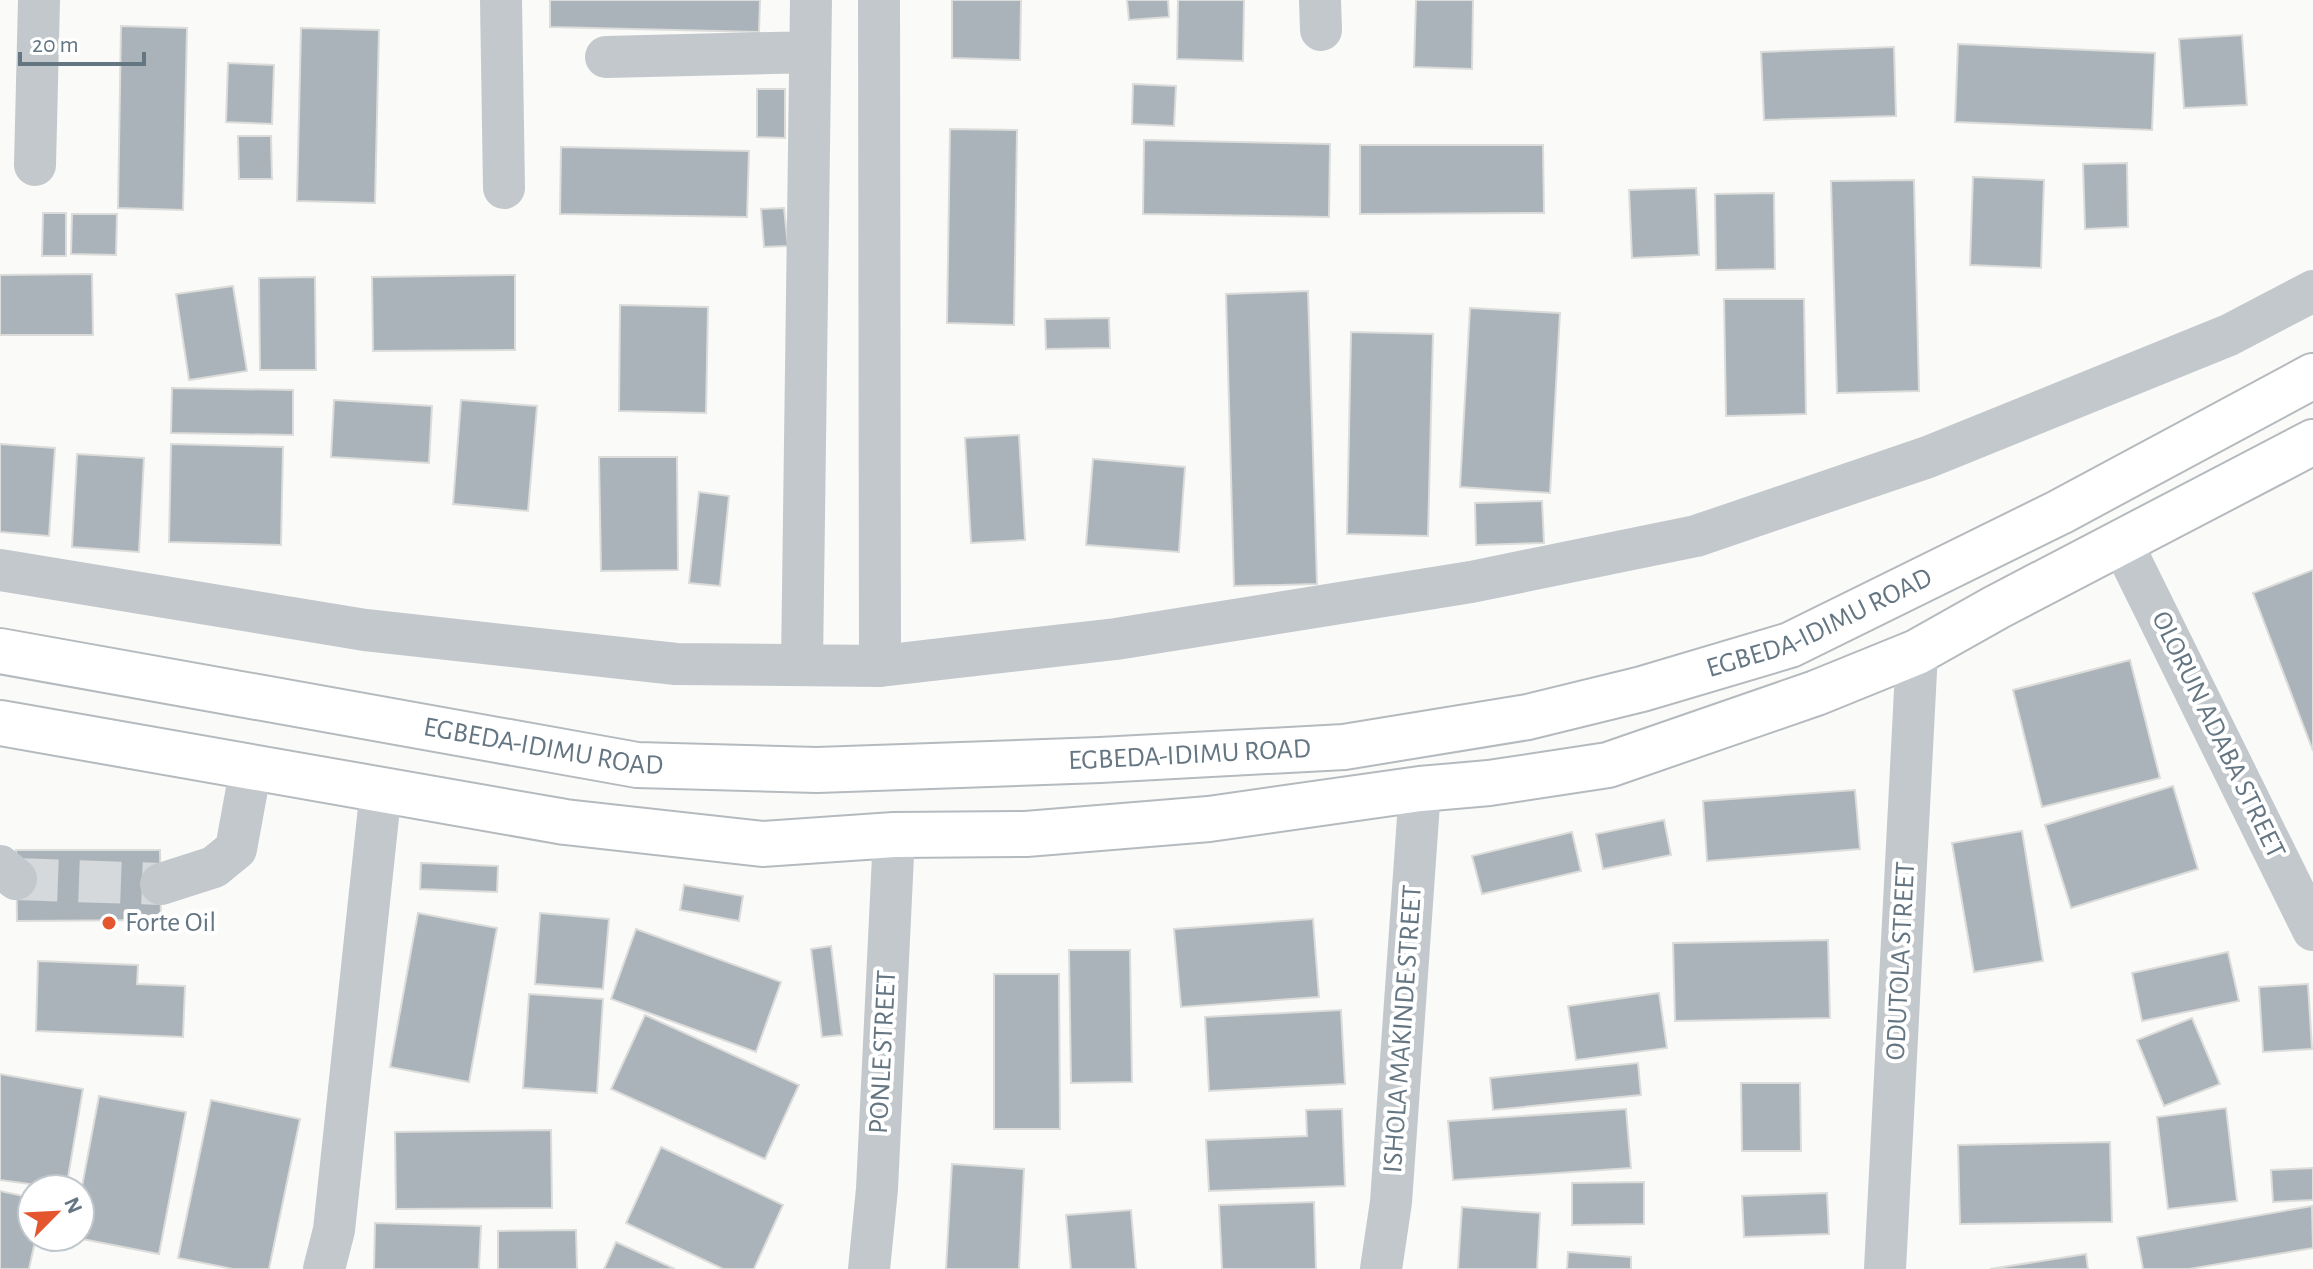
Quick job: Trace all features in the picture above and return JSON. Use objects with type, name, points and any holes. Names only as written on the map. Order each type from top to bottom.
[{"type":"main road","name":"EGBEDA-IDIMU ROAD","points":[[0,651],[637,765],[817,770],[1344,747],[1528,717],[1642,689],[1790,645],[2060,512],[2313,376]]},
{"type":"main road","name":"EGBEDA-IDIMU ROAD","points":[[0,723],[565,822],[762,844],[894,835],[1026,834],[1209,819],[1608,765],[1816,693],[1917,652],[2121,541],[2313,442]]},
{"type":"street","points":[[35,165],[39,0]]},
{"type":"street","points":[[501,0],[504,188]]},
{"type":"street","points":[[802,664],[811,0]]},
{"type":"street","points":[[879,0],[880,666]]},
{"type":"street","points":[[606,57],[810,52]]},
{"type":"street","points":[[0,570],[365,630],[676,664],[880,666],[1116,639],[1471,582],[1696,536],[1928,457],[2229,335],[2313,291]]},
{"type":"street","name":"OLORUN ADABA STREET","points":[[2121,541],[2313,930]]},
{"type":"street","name":"ODUTOLA STREET","points":[[1885,1269],[1917,652]]},
{"type":"street","points":[[161,884],[214,867],[236,849],[251,767]]},
{"type":"street","points":[[324,1269],[334,1230],[381,789]]},
{"type":"street","name":"ISHOLA MAKINDE STREET","points":[[1381,1269],[1391,1202],[1420,789]]},
{"type":"street","name":"PONLE STREET","points":[[869,1269],[877,1189],[894,835]]},
{"type":"building","points":[[550,0],[760,0],[759,32],[550,27]]},
{"type":"building","points":[[952,0],[1021,0],[1020,60],[952,58]]},
{"type":"building","points":[[1127,0],[1168,0],[1169,17],[1129,20]]},
{"type":"building","points":[[1178,0],[1244,0],[1243,61],[1177,59]]},
{"type":"building","points":[[1416,0],[1473,0],[1472,69],[1414,67]]},
{"type":"building","points":[[121,26],[187,28],[183,210],[118,208]]},
{"type":"building","points":[[301,28],[379,30],[375,203],[297,201]]},
{"type":"building","points":[[2242,35],[2247,105],[2184,108],[2179,39]]},
{"type":"building","points":[[1958,44],[2155,53],[2152,130],[1955,122]]},
{"type":"building","points":[[1894,47],[1896,116],[1764,120],[1761,52]]},
{"type":"building","points":[[228,63],[274,65],[272,124],[226,122]]},
{"type":"building","points":[[1133,84],[1176,86],[1174,126],[1132,124]]},
{"type":"building","points":[[757,89],[785,89],[785,138],[757,137]]},
{"type":"building","points":[[950,129],[1017,130],[1014,325],[947,323]]},
{"type":"building","points":[[238,136],[271,136],[272,179],[239,179]]},
{"type":"building","points":[[1144,140],[1330,144],[1329,217],[1143,214]]},
{"type":"building","points":[[1360,145],[1543,145],[1544,213],[1360,214]]},
{"type":"building","points":[[561,147],[749,151],[747,217],[560,214]]},
{"type":"building","points":[[2127,163],[2128,227],[2085,229],[2083,164]]},
{"type":"building","points":[[1973,177],[2044,180],[2041,268],[1970,265]]},
{"type":"building","points":[[1914,180],[1919,391],[1837,393],[1831,181]]},
{"type":"building","points":[[1696,188],[1699,255],[1632,258],[1629,190]]},
{"type":"building","points":[[1774,193],[1775,269],[1716,270],[1715,194]]},
{"type":"building","points":[[784,208],[788,246],[764,247],[761,209]]},
{"type":"building","points":[[43,213],[66,213],[66,256],[42,256]]},
{"type":"building","points":[[72,214],[117,214],[116,255],[71,254]]},
{"type":"building","points":[[92,274],[93,335],[0,335],[0,275]]},
{"type":"building","points":[[515,275],[515,350],[373,351],[372,277]]},
{"type":"building","points":[[315,277],[316,370],[260,370],[259,278]]},
{"type":"building","points":[[233,286],[247,371],[189,380],[176,294]]},
{"type":"building","points":[[1308,291],[1317,584],[1234,586],[1226,294]]},
{"type":"building","points":[[1724,299],[1804,299],[1806,414],[1726,416]]},
{"type":"building","points":[[620,305],[708,307],[706,413],[619,411]]},
{"type":"building","points":[[1470,308],[1560,313],[1550,493],[1460,487]]},
{"type":"building","points":[[1109,318],[1110,348],[1046,349],[1045,319]]},
{"type":"building","points":[[1351,332],[1433,334],[1428,536],[1347,534]]},
{"type":"building","points":[[172,388],[293,390],[293,435],[171,433]]},
{"type":"building","points":[[334,400],[432,406],[429,463],[331,457]]},
{"type":"building","points":[[461,400],[537,406],[528,511],[453,504]]},
{"type":"building","points":[[1019,435],[1025,540],[971,543],[965,438]]},
{"type":"building","points":[[0,444],[55,448],[49,536],[0,532]]},
{"type":"building","points":[[171,444],[283,447],[281,545],[169,542]]},
{"type":"building","points":[[77,454],[144,458],[139,552],[72,547]]},
{"type":"building","points":[[599,457],[677,457],[678,570],[601,571]]},
{"type":"building","points":[[1093,459],[1185,467],[1179,552],[1086,545]]},
{"type":"building","points":[[699,492],[729,496],[720,586],[689,583]]},
{"type":"building","points":[[1542,501],[1544,543],[1476,545],[1475,503]]},
{"type":"building","points":[[2313,570],[2313,751],[2253,593]]},
{"type":"building","points":[[2130,660],[2160,778],[2042,807],[2013,690]]},
{"type":"building","points":[[2173,786],[2198,869],[2071,908],[2045,825]]},
{"type":"building","points":[[1855,790],[1860,849],[1707,861],[1703,801]]},
{"type":"building","points":[[1664,820],[1671,855],[1603,869],[1596,834]]},
{"type":"building","points":[[2022,831],[2043,961],[1974,972],[1952,843]]},
{"type":"building","points":[[1572,832],[1581,871],[1482,894],[1472,856]]},
{"type":"building","points":[[16,850],[160,850],[161,920],[17,921]]},
{"type":"building","points":[[421,863],[498,866],[497,892],[420,889]]},
{"type":"building","points":[[684,885],[743,896],[739,921],[680,910]]},
{"type":"building","points":[[418,913],[497,928],[469,1082],[390,1067]]},
{"type":"building","points":[[540,913],[609,919],[603,989],[535,984]]},
{"type":"building","points":[[1313,919],[1319,997],[1181,1007],[1174,929]]},
{"type":"building","points":[[636,929],[781,982],[756,1052],[611,999]]},
{"type":"building","points":[[1828,940],[1830,1018],[1675,1021],[1673,943]]},
{"type":"building","points":[[831,946],[842,1035],[822,1037],[811,949]]},
{"type":"building","points":[[1069,950],[1130,950],[1132,1082],[1071,1083]]},
{"type":"building","points":[[2228,952],[2239,1001],[2142,1021],[2132,973]]},
{"type":"building","points":[[38,961],[138,965],[137,984],[185,986],[183,1037],[36,1031]]},
{"type":"building","points":[[994,974],[1059,974],[1060,1129],[994,1129]]},
{"type":"building","points":[[2308,984],[2312,1049],[2263,1052],[2259,987]]},
{"type":"building","points":[[1659,993],[1667,1048],[1576,1060],[1568,1006]]},
{"type":"building","points":[[529,994],[603,999],[597,1093],[523,1088]]},
{"type":"building","points":[[1341,1010],[1345,1084],[1209,1091],[1205,1017]]},
{"type":"building","points":[[645,1015],[799,1085],[765,1159],[611,1089]]},
{"type":"building","points":[[2192,1018],[2220,1084],[2164,1106],[2137,1040]]},
{"type":"building","points":[[1638,1063],[1641,1095],[1493,1110],[1490,1078]]},
{"type":"building","points":[[0,1074],[83,1089],[69,1173],[16,1173],[16,1182],[0,1180]]},
{"type":"building","points":[[1741,1083],[1800,1083],[1801,1151],[1742,1151]]},
{"type":"building","points":[[99,1096],[186,1112],[159,1254],[96,1242],[96,1173],[85,1173]]},
{"type":"building","points":[[211,1100],[300,1119],[269,1269],[233,1269],[178,1258]]},
{"type":"building","points":[[2226,1108],[2237,1201],[2168,1209],[2157,1117]]},
{"type":"building","points":[[1342,1109],[1345,1186],[1209,1191],[1206,1140],[1307,1136],[1306,1110]]},
{"type":"building","points":[[1626,1109],[1631,1168],[1453,1180],[1448,1121]]},
{"type":"building","points":[[551,1130],[552,1208],[396,1209],[395,1132]]},
{"type":"building","points":[[2110,1142],[2112,1222],[1960,1224],[1958,1145]]},
{"type":"building","points":[[661,1147],[783,1205],[754,1269],[723,1269],[626,1223]]},
{"type":"building","points":[[952,1164],[1024,1169],[1019,1269],[946,1269]]},
{"type":"building","points":[[2313,1168],[2313,1200],[2273,1202],[2271,1170]]},
{"type":"building","points":[[1644,1182],[1644,1224],[1572,1225],[1572,1183]]},
{"type":"building","points":[[0,1191],[16,1194],[16,1253],[32,1253],[29,1269],[0,1269]]},
{"type":"building","points":[[1827,1193],[1829,1234],[1744,1237],[1742,1196]]},
{"type":"building","points":[[1314,1202],[1316,1269],[1222,1269],[1219,1205]]},
{"type":"building","points":[[2312,1206],[2313,1248],[2189,1269],[2143,1269],[2137,1237]]},
{"type":"building","points":[[1462,1207],[1540,1213],[1537,1269],[1458,1269]]},
{"type":"building","points":[[1131,1210],[1136,1269],[1071,1269],[1066,1215]]},
{"type":"building","points":[[375,1223],[481,1226],[479,1269],[374,1269]]},
{"type":"building","points":[[576,1230],[577,1269],[498,1269],[498,1231]]},
{"type":"building","points":[[616,1242],[675,1269],[604,1269]]},
{"type":"building","points":[[1568,1252],[1631,1257],[1631,1269],[1567,1269]]},
{"type":"building","points":[[2086,1254],[2088,1269],[1990,1269]]},
{"type":"tunnel","points":[[16,879],[161,884]]},
{"type":"place","name":"Forte Oil","points":[[109,923]]}]
